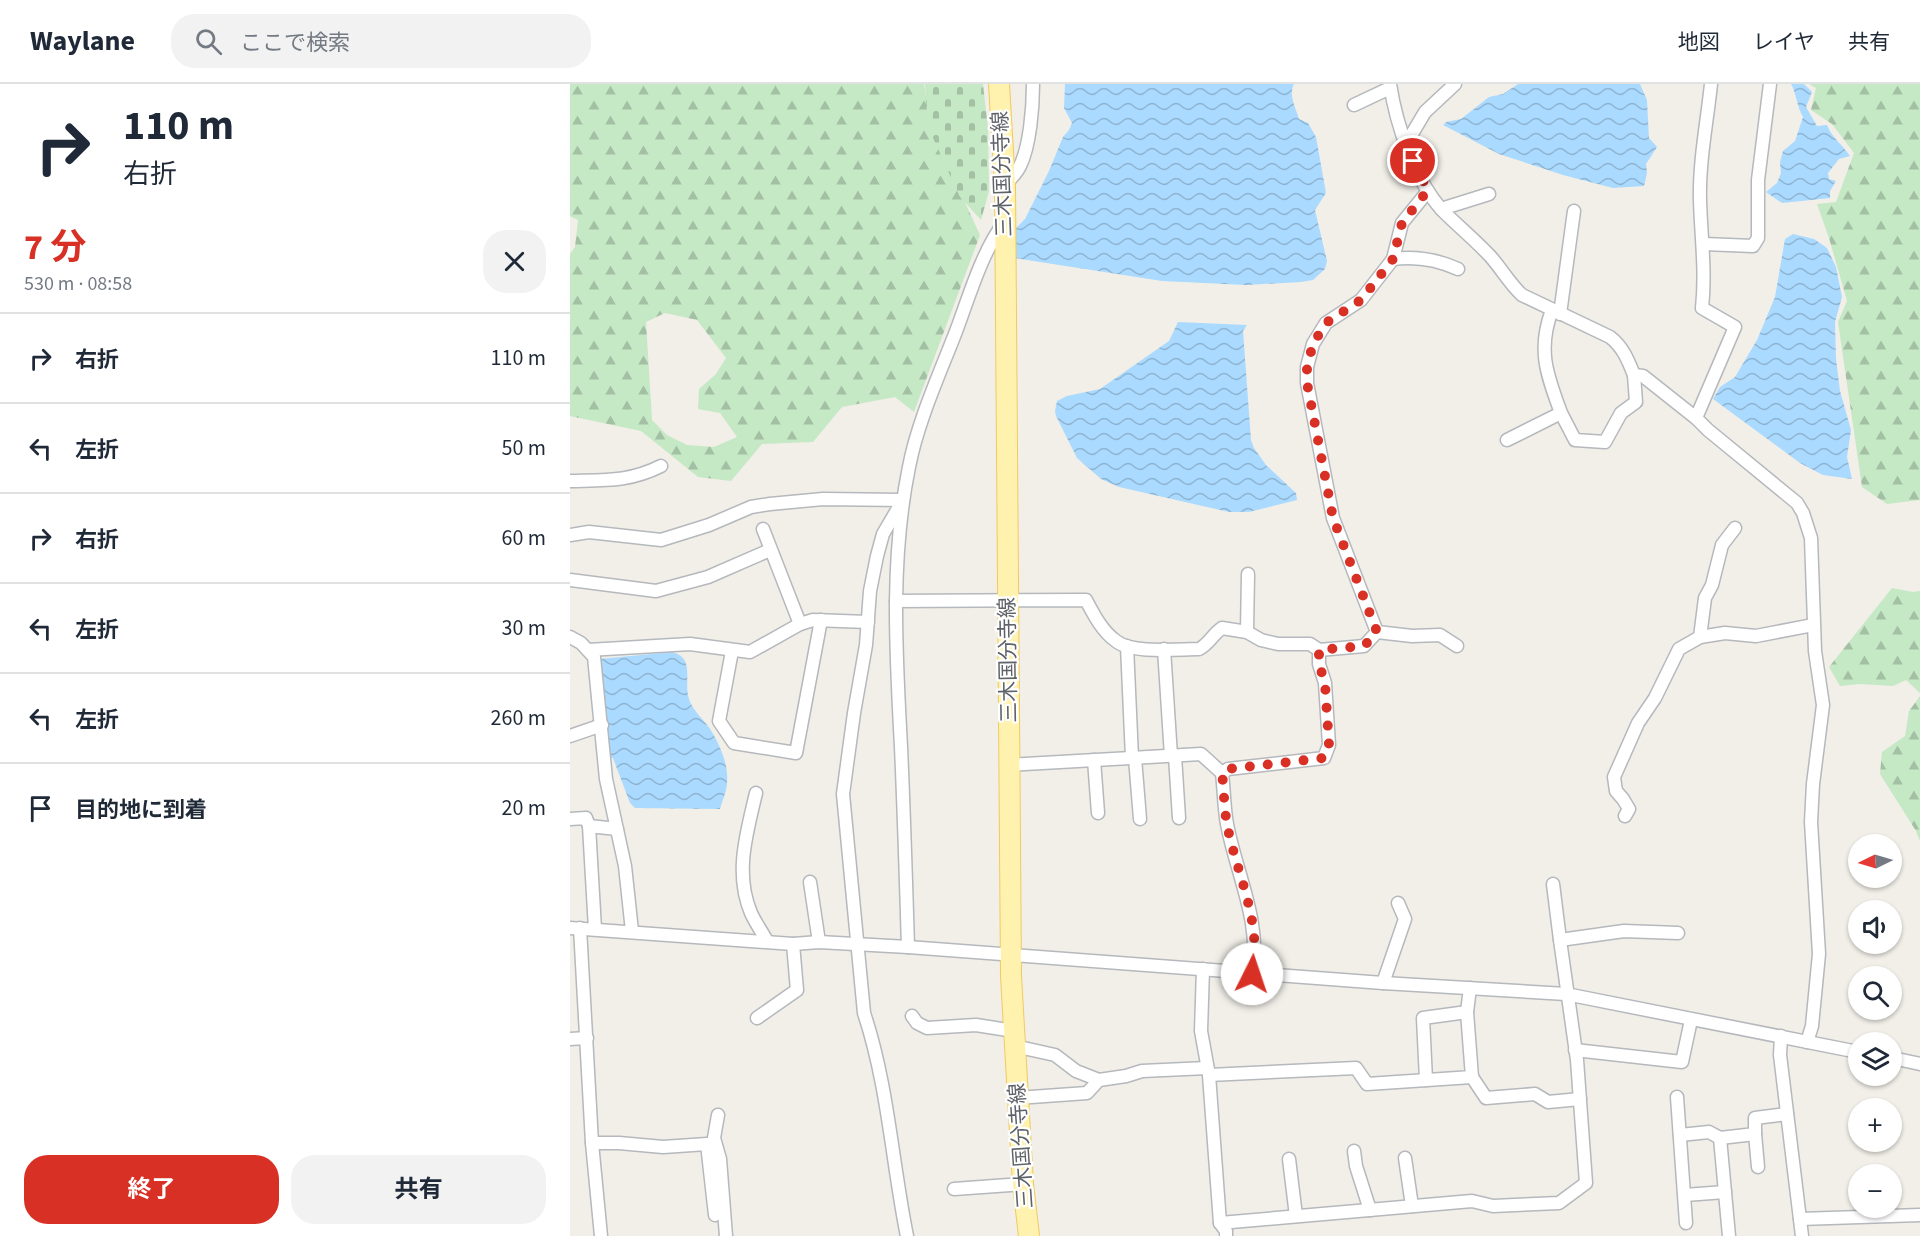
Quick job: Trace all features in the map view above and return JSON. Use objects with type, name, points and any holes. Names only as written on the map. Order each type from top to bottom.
[{"type":"main road","name":"三木国分寺線","points":[[999,84],[1005,185],[1011,955],[1017,1098],[1029,1236]]},
{"type":"street","points":[[1005,185],[1020,166],[1025,151],[1033,84]]},
{"type":"street","points":[[1406,144],[1425,112],[1455,84]]},
{"type":"street","points":[[1696,418],[1735,327],[1702,308],[1705,285],[1700,200],[1701,173],[1711,84]]},
{"type":"street","points":[[1704,244],[1753,246],[1758,238],[1758,180],[1770,84]]},
{"type":"street","points":[[1354,105],[1390,86],[1406,144],[1428,190],[1441,209],[1491,257],[1510,284],[1522,295],[1556,312],[1610,337],[1618,343],[1634,375],[1636,402],[1621,413],[1605,442],[1575,440],[1561,413],[1543,355],[1546,326],[1556,312],[1574,211]]},
{"type":"street","points":[[1377,632],[1333,518],[1307,383],[1307,367],[1313,344],[1326,323],[1361,300],[1393,259],[1402,223],[1428,190]]},
{"type":"street","points":[[1441,209],[1489,194]]},
{"type":"street","points":[[908,947],[896,601],[896,556],[903,500],[909,464],[946,358],[995,235],[1004,223]]},
{"type":"street","points":[[1393,259],[1412,256],[1441,261],[1458,269]]},
{"type":"street","points":[[1634,375],[1643,376],[1797,503],[1803,513],[1811,538],[1813,625],[1823,705],[1813,784],[1812,822],[1819,954],[1812,1026],[1807,1042]]},
{"type":"street","points":[[1507,440],[1561,413]]},
{"type":"street","points":[[570,481],[631,478],[661,466]]},
{"type":"street","points":[[570,535],[589,532],[661,540],[709,525],[751,507],[823,499],[903,500]]},
{"type":"street","points":[[903,500],[883,534],[870,591],[868,622],[843,794],[864,1013],[871,1034],[907,1236]]},
{"type":"street","points":[[1700,637],[1705,598],[1712,585],[1722,544],[1735,528]]},
{"type":"street","points":[[763,529],[800,624]]},
{"type":"street","points":[[570,580],[656,591],[708,577],[770,550]]},
{"type":"street","points":[[1247,632],[1248,574]]},
{"type":"street","points":[[896,601],[1086,600],[1099,624],[1117,643],[1135,649],[1199,649],[1206,646],[1212,636],[1222,628],[1247,632],[1261,640],[1278,644],[1310,644],[1319,650],[1364,646],[1377,632]]},
{"type":"street","points":[[588,650],[690,644],[750,652],[800,624],[813,620],[868,622]]},
{"type":"street","points":[[732,651],[719,721],[734,743],[796,753],[821,620]]},
{"type":"street","points":[[1625,816],[1629,809],[1616,791],[1614,777],[1638,723],[1655,698],[1679,649],[1700,637],[1725,633],[1756,636],[1813,625]]},
{"type":"street","points":[[1377,632],[1412,636],[1440,635],[1456,646]]},
{"type":"street","points":[[570,637],[581,643],[594,657],[606,778],[625,866],[632,931]]},
{"type":"street","points":[[1127,646],[1140,819]]},
{"type":"street","points":[[1164,649],[1179,818]]},
{"type":"street","points":[[1222,773],[1228,769],[1324,758],[1329,745],[1325,683],[1319,664],[1319,650]]},
{"type":"street","points":[[570,736],[602,726]]},
{"type":"street","points":[[1009,765],[1201,754],[1222,773],[1227,824],[1246,894],[1256,954],[1252,974]]},
{"type":"street","points":[[1094,760],[1098,813]]},
{"type":"street","points":[[756,793],[743,849],[744,883],[750,911],[767,941]]},
{"type":"street","points":[[570,819],[586,818],[589,826],[595,929]]},
{"type":"street","points":[[589,826],[617,829]]},
{"type":"street","points":[[810,882],[819,942]]},
{"type":"street","points":[[1220,1223],[1472,1201],[1493,1206],[1559,1203],[1586,1183],[1575,1050],[1553,884]]},
{"type":"street","points":[[1383,983],[1405,919],[1398,903]]},
{"type":"street","points":[[601,1236],[592,1143],[587,1038],[575,928],[767,941],[793,945],[819,942],[908,947],[1252,974],[1566,994],[1848,1050]]},
{"type":"street","points":[[1560,940],[1624,932],[1678,933]]},
{"type":"street","points":[[757,1018],[797,990],[793,945]]},
{"type":"street","points":[[1203,969],[1201,1031],[1208,1072],[1220,1223],[1226,1231],[1226,1236]]},
{"type":"street","points":[[1470,988],[1467,1012],[1472,1077],[1486,1098],[1535,1094],[1548,1102],[1580,1099]]},
{"type":"street","points":[[1426,1080],[1424,1018],[1467,1012]]},
{"type":"street","points":[[912,1016],[917,1023],[927,1028],[976,1025],[1055,1055],[1076,1071],[1099,1080],[1142,1071],[1208,1072],[1356,1068],[1367,1084],[1472,1077]]},
{"type":"street","points":[[1575,1050],[1682,1062],[1691,1020]]},
{"type":"street","points":[[1781,1036],[1780,1055],[1802,1236]]},
{"type":"street","points":[[570,1039],[587,1038]]},
{"type":"street","points":[[1902,1060],[1920,1064]]},
{"type":"street","points":[[1017,1098],[1087,1093],[1099,1080]]},
{"type":"street","points":[[1677,1097],[1686,1223]]},
{"type":"street","points":[[1758,1167],[1755,1118],[1787,1114]]},
{"type":"street","points":[[718,1115],[714,1137],[720,1159],[726,1236]]},
{"type":"street","points":[[1680,1135],[1709,1132],[1719,1138],[1755,1134]]},
{"type":"street","points":[[1719,1138],[1729,1236]]},
{"type":"street","points":[[592,1143],[619,1143],[663,1148],[707,1144],[715,1215]]},
{"type":"street","points":[[1354,1151],[1356,1166],[1371,1210]]},
{"type":"street","points":[[1405,1158],[1412,1206]]},
{"type":"street","points":[[1289,1159],[1296,1216]]},
{"type":"street","points":[[954,1190],[1023,1184]]},
{"type":"street","points":[[1685,1196],[1725,1192]]},
{"type":"street","points":[[1800,1219],[1920,1215]]},
{"type":"green space","points":[[570,84],[924,84],[931,129],[980,235],[914,412],[895,397],[842,407],[813,442],[762,444],[731,481],[698,477],[641,431],[570,416],[570,254],[575,247],[578,220],[570,216]],"holes":[[[665,313],[697,320],[726,358],[716,374],[699,389],[698,409],[720,413],[737,437],[714,447],[687,445],[667,435],[652,420],[646,322]]]},
{"type":"green space","points":[[925,84],[983,84],[988,129],[989,191],[981,220],[960,197],[928,127]]},
{"type":"green space","points":[[1809,84],[1920,84],[1920,500],[1887,504],[1862,487],[1838,322],[1847,301],[1817,204],[1836,202],[1854,153],[1832,124],[1811,110],[1816,88]]},
{"type":"green space","points":[[1892,588],[1920,591],[1920,693],[1906,680],[1893,686],[1860,684],[1840,686],[1829,667]]},
{"type":"green space","points":[[1920,696],[1920,841],[1880,774],[1882,752],[1905,736],[1909,711]]},
{"type":"water","points":[[1065,84],[1294,84],[1292,97],[1299,119],[1308,123],[1316,137],[1326,193],[1315,210],[1327,261],[1325,269],[1313,280],[1246,285],[1162,281],[1014,258],[1014,230],[1025,219],[1063,137],[1072,123],[1064,108]]},
{"type":"water","points":[[1518,84],[1640,84],[1647,100],[1649,138],[1657,147],[1646,164],[1647,173],[1644,186],[1613,188],[1563,175],[1499,154],[1443,125],[1446,122],[1461,119],[1489,97],[1503,94]]},
{"type":"water","points":[[1791,84],[1804,84],[1812,92],[1806,107],[1817,126],[1827,125],[1850,156],[1839,159],[1828,173],[1829,179],[1836,181],[1830,191],[1830,198],[1782,203],[1766,192],[1777,183],[1781,173],[1780,162],[1783,151],[1795,141],[1803,117]]},
{"type":"water","points":[[1793,234],[1814,239],[1827,248],[1836,267],[1842,297],[1835,322],[1836,359],[1840,391],[1851,430],[1847,457],[1852,479],[1823,475],[1800,463],[1713,399],[1720,387],[1735,377],[1757,340],[1775,297],[1785,239]]},
{"type":"water","points":[[1178,322],[1247,325],[1243,331],[1251,440],[1266,465],[1296,493],[1297,500],[1249,512],[1229,512],[1119,487],[1101,479],[1077,458],[1056,416],[1057,401],[1067,396],[1100,389],[1169,341]]},
{"type":"water","points":[[672,652],[684,659],[690,703],[712,732],[725,760],[727,785],[720,809],[635,808],[630,803],[613,758],[609,757],[599,659]]},
{"type":"route","points":[[1252,974],[1256,954],[1246,894],[1227,824],[1222,773],[1228,769],[1324,758],[1329,745],[1325,683],[1319,664],[1319,650],[1364,646],[1377,632],[1333,518],[1307,383],[1307,367],[1313,344],[1326,323],[1361,300],[1393,259],[1402,223],[1428,190],[1413,161]]}]
